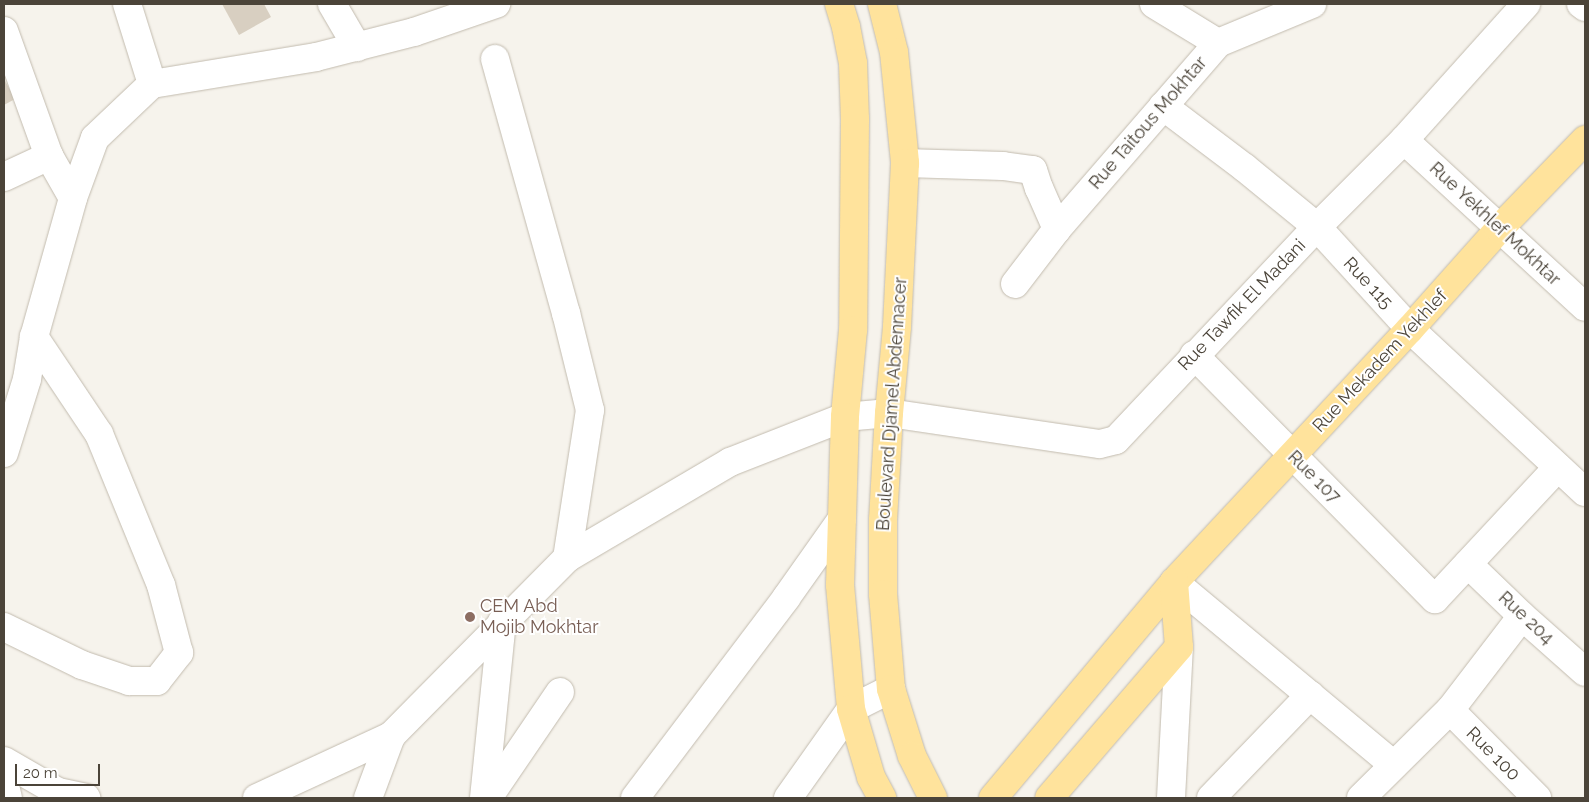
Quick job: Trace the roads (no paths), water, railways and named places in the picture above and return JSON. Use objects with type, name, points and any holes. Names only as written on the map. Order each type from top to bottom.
[{"type":"main road","points":[[839,4],[846,27],[853,63],[855,119],[853,330],[845,417],[840,585],[851,709],[871,778],[882,798]]},
{"type":"main road","name":"Boulevard Djamel Abdennacer","points":[[882,4],[894,52],[905,163],[897,327],[889,413],[883,594],[891,689],[912,756],[933,798]]},
{"type":"main road","name":"Rue Mekadem Yekhlef","points":[[993,798],[1174,582],[1410,329],[1499,229],[1585,140]]},
{"type":"main road","points":[[1049,798],[1179,646],[1174,582]]},
{"type":"street","points":[[127,4],[152,84]]},
{"type":"street","points":[[332,4],[357,47]]},
{"type":"street","points":[[4,453],[15,381],[34,337],[73,198],[95,138],[152,84],[316,57],[414,32],[496,4]]},
{"type":"street","points":[[1154,4],[1218,43]]},
{"type":"street","name":"Rue Taitous Mokhtar","points":[[1015,284],[1057,229],[1218,43],[1312,4]]},
{"type":"street","name":"Rue Tawfik El Madani","points":[[391,736],[567,558],[730,462],[845,417],[889,413],[1100,444],[1116,440],[1194,355],[1404,140],[1526,4]]},
{"type":"street","points":[[1581,4],[1585,7]]},
{"type":"street","points":[[4,31],[49,156],[73,198]]},
{"type":"street","points":[[495,59],[566,313],[590,410],[567,558]]},
{"type":"street","name":"Rue 115","points":[[1163,106],[1246,168],[1317,227],[1410,329],[1585,492]]},
{"type":"street","name":"Rue Yekhlef Mokhtar","points":[[1404,140],[1585,306]]},
{"type":"street","points":[[4,177],[49,156]]},
{"type":"street","points":[[905,163],[1003,166],[1034,170],[1039,188],[1057,229]]},
{"type":"street","points":[[4,627],[82,665],[129,681],[157,680],[180,653],[162,585],[99,434],[34,337]]},
{"type":"street","name":"Rue 107","points":[[1194,355],[1435,599],[1468,564]]},
{"type":"street","points":[[1468,564],[1558,466]]},
{"type":"street","points":[[634,798],[786,598],[842,518]]},
{"type":"street","name":"Rue 204","points":[[1468,564],[1522,616],[1584,668]]},
{"type":"street","points":[[1174,582],[1394,765]]},
{"type":"street","points":[[1361,798],[1450,710],[1522,616]]},
{"type":"street","points":[[484,798],[502,622]]},
{"type":"street","points":[[1171,798],[1179,646]]},
{"type":"street","points":[[788,798],[851,709],[891,689]]},
{"type":"street","points":[[488,798],[560,692]]},
{"type":"street","points":[[1211,798],[1310,695]]},
{"type":"street","name":"Rue 100","points":[[1450,710],[1537,798]]},
{"type":"street","points":[[256,798],[391,736]]},
{"type":"street","points":[[368,798],[391,736]]},
{"type":"street","points":[[4,761],[58,792],[86,798]]},
{"type":"street","points":[[4,782],[8,798]]},
{"type":"place","name":"CEM Abd Mojib Mokhtar","points":[[470,617]]}]
